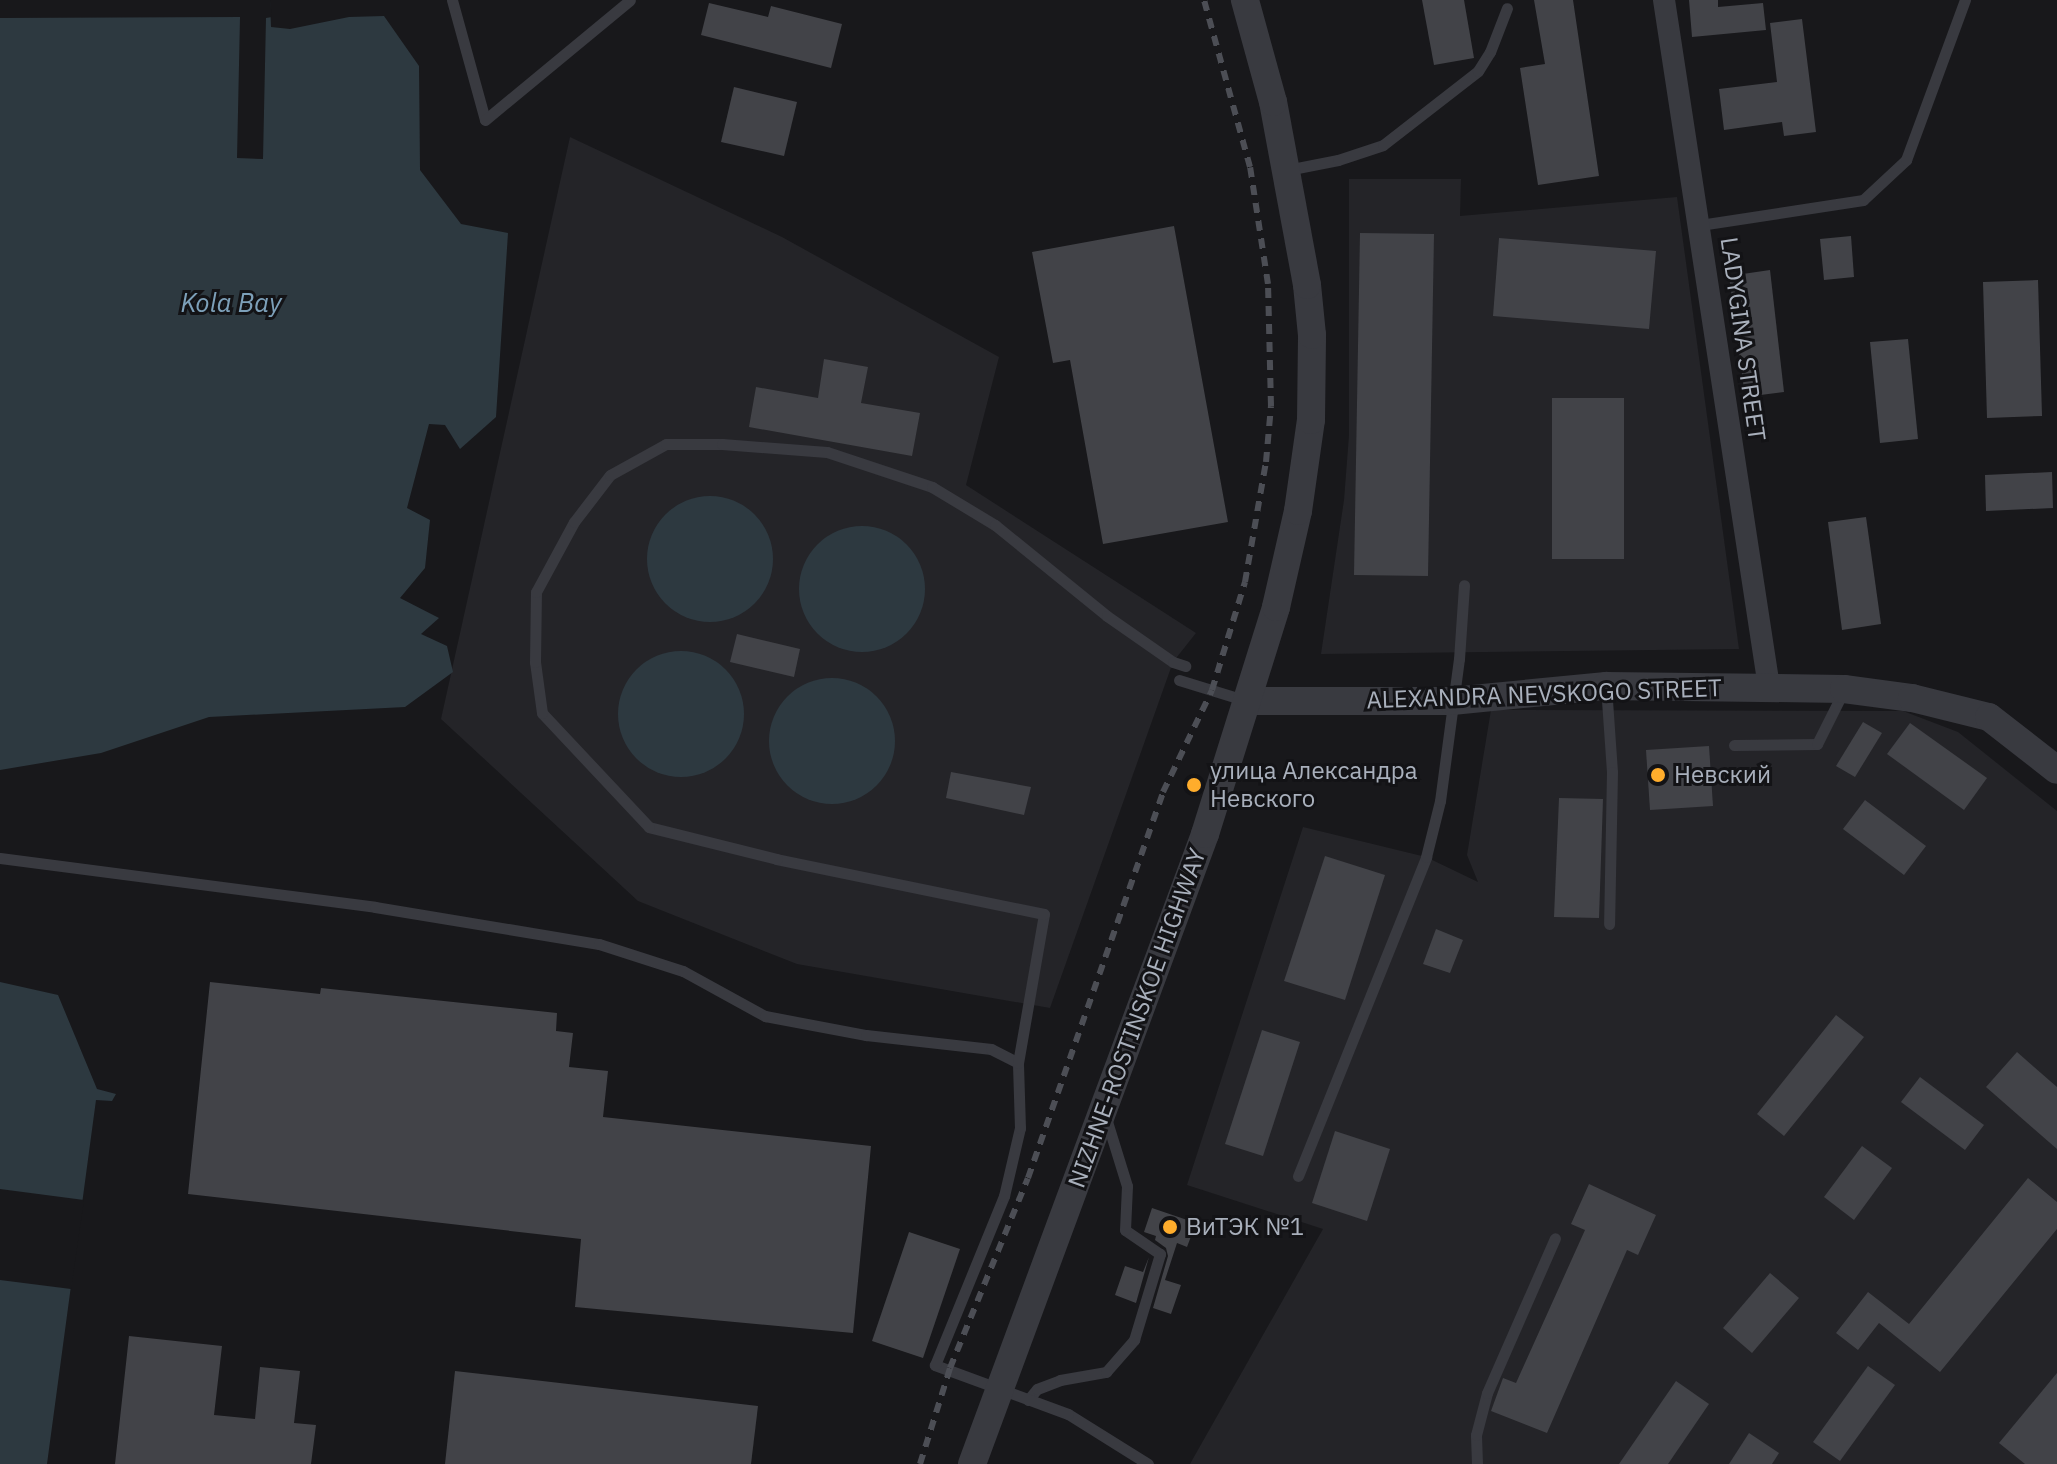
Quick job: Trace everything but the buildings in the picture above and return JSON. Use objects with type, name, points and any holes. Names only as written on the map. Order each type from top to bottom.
[{"type":"street","name":"NIZHNE-ROSTINSKOE HIGHWAY","points":[[972,1464],[1205,834],[1249,701],[1289,554],[1311,420],[1312,335],[1287,170],[1265,69],[1245,0]]},
{"type":"street","name":"LADYGINA STREET","points":[[1664,0],[1769,687]]},
{"type":"street","name":"ALEXANDRA NEVSKOGO STREET","points":[[1249,701],[1452,701],[1606,686],[1844,689],[1912,698],[1989,717],[2057,770]]},
{"type":"lane","points":[[452,0],[485,120],[630,0]]},
{"type":"lane","points":[[1700,225],[1863,200],[1906,160],[1965,0]]},
{"type":"lane","points":[[1287,170],[1338,160],[1383,145],[1478,71],[1490,52],[1507,8]]},
{"type":"lane","points":[[1148,1464],[1068,1414],[935,1365],[1004,1196],[1020,1128],[1018,1063],[1044,914],[777,859],[649,827],[542,713],[535,662],[536,592],[574,522],[610,475],[666,444],[722,444],[827,452],[932,487],[995,525],[1107,616],[1173,662],[1185,666]]},
{"type":"lane","points":[[1298,1176],[1426,857],[1440,801],[1459,659],[1464,585]]},
{"type":"lane","points":[[1179,680],[1249,701]]},
{"type":"lane","points":[[1606,686],[1612,772],[1609,924]]},
{"type":"lane","points":[[1734,745],[1817,744],[1844,689]]},
{"type":"lane","points":[[0,858],[375,907],[599,944],[683,971],[765,1016],[866,1035],[991,1049],[1018,1063]]},
{"type":"lane","points":[[1028,1400],[1037,1389],[1060,1380],[1106,1372],[1134,1340],[1160,1254],[1125,1230],[1127,1186],[1103,1109]]},
{"type":"lane","points":[[1477,1464],[1476,1435],[1487,1393],[1555,1238]]},
{"type":"shaded area","points":[[570,137],[782,237],[999,357],[966,485],[1196,633],[1173,662],[1050,1008],[797,964],[638,901],[441,719]]},
{"type":"shaded area","points":[[1349,179],[1461,179],[1460,216],[1677,197],[1739,649],[1321,654],[1344,500],[1349,435]]},
{"type":"shaded area","points":[[1491,710],[1903,711],[1958,732],[2057,811],[2057,1464],[1190,1464],[1323,1229],[1187,1185],[1303,827],[1426,857],[1478,882],[1467,855]]},
{"type":"water","name":"Kola Bay","points":[[0,0],[270,0],[271,27],[290,29],[349,17],[384,16],[419,66],[420,170],[461,224],[508,233],[496,417],[460,449],[445,425],[429,424],[407,508],[430,520],[425,568],[400,598],[439,618],[421,634],[447,646],[453,672],[405,707],[209,717],[101,753],[0,770]]},
{"type":"water","points":[[710,496],[734,501],[755,514],[768,535],[773,559],[768,583],[755,604],[734,617],[710,622],[686,617],[665,604],[652,583],[647,559],[652,535],[665,514],[686,501]]},
{"type":"water","points":[[862,526],[886,531],[907,544],[920,565],[925,589],[920,613],[907,634],[886,647],[862,652],[838,647],[817,634],[804,613],[799,589],[804,565],[817,544],[838,531]]},
{"type":"water","points":[[681,651],[705,656],[726,669],[739,690],[744,714],[739,738],[726,759],[705,772],[681,777],[657,772],[636,759],[623,738],[618,714],[623,690],[636,669],[657,656]]},
{"type":"water","points":[[832,678],[856,683],[877,696],[890,717],[895,741],[890,765],[877,786],[856,799],[832,804],[808,799],[787,786],[774,765],[769,741],[774,717],[787,696],[808,683]]},
{"type":"water","points":[[0,982],[58,995],[97,1089],[116,1094],[112,1101],[96,1100],[47,1464],[0,1464]]},
{"type":"pier","points":[[0,0],[270,0],[272,17],[266,18],[263,159],[237,158],[240,17],[0,18]]},
{"type":"pier","points":[[0,1189],[84,1200],[71,1289],[0,1280]]},
{"type":"railway","points":[[920,1464],[950,1368],[1028,1178],[1163,792],[1212,690],[1245,582],[1266,462],[1271,406],[1268,284],[1250,167],[1204,0]]},
{"type":"place","name":"Невский","points":[[1658,775]]},
{"type":"place","name":"улица Александра Невского","points":[[1194,785]]},
{"type":"place","name":"ВиТЭК №1","points":[[1170,1227]]}]
